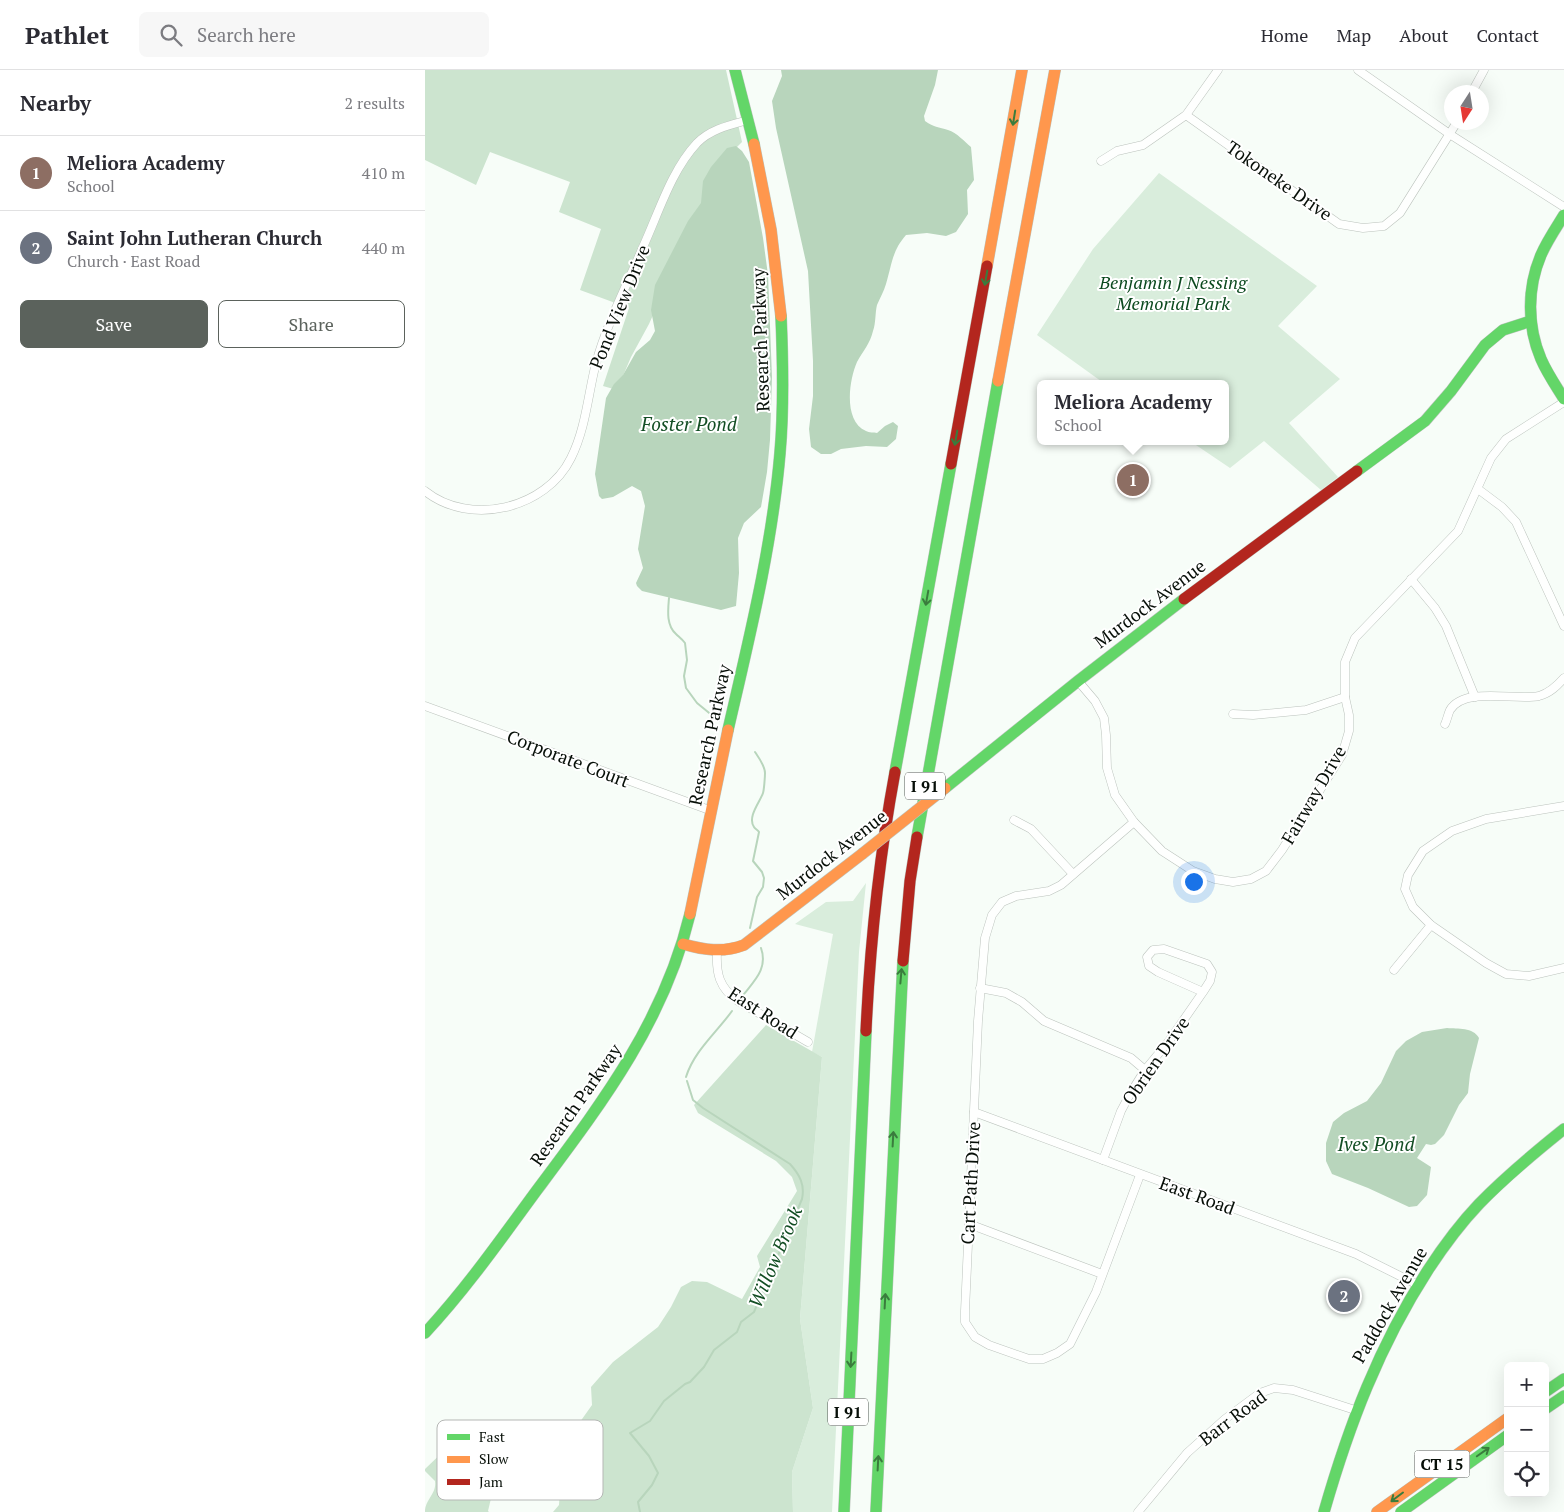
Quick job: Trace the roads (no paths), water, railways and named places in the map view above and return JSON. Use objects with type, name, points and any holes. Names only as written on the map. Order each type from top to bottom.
[{"type":"main road","name":"Research Parkway","points":[[425,1333],[442,1315],[514,1222],[605,1098],[631,1059],[659,1005],[683,944],[769,539],[775,498],[782,417],[782,356],[776,270],[766,200],[735,70]]},
{"type":"main road","name":"I 91","points":[[844,1512],[867,1002],[877,891],[888,811],[1022,70]]},
{"type":"main road","name":"I 91","points":[[876,1512],[899,996],[908,900],[923,798],[1055,70]]},
{"type":"main road","points":[[1564,215],[1541,255],[1530,290],[1531,322],[1541,358],[1564,400]]},
{"type":"main road","name":"Murdock Avenue","points":[[683,944],[717,952],[736,948],[752,940],[1189,595],[1425,421],[1451,391],[1485,345],[1503,330],[1531,322]]},
{"type":"main road","name":"Paddock Avenue","points":[[1324,1512],[1355,1410],[1381,1353],[1418,1285],[1449,1240],[1483,1200],[1515,1168],[1564,1129]]},
{"type":"main road","points":[[1549,1389],[1564,1379]]},
{"type":"main road","points":[[1548,1407],[1564,1396]]},
{"type":"main road","name":"CT 15","points":[[1377,1512],[1504,1421]]},
{"type":"main road","name":"CT 15","points":[[1401,1512],[1504,1438]]},
{"type":"street","points":[[1101,161],[1117,151],[1143,145],[1187,115],[1218,70]]},
{"type":"street","points":[[1358,70],[1451,135],[1564,207]]},
{"type":"street","points":[[1476,85],[1484,70]]},
{"type":"street","name":"Tokoneke Drive","points":[[1187,115],[1339,224],[1363,228],[1384,226],[1400,213],[1453,130]]},
{"type":"street","name":"Pond View Drive","points":[[425,491],[451,504],[473,510],[492,510],[511,506],[529,499],[550,486],[565,469],[578,442],[602,344],[676,173],[690,152],[705,137],[723,127],[748,120]]},
{"type":"street","name":"Fairway Drive","points":[[1078,681],[1095,701],[1104,718],[1107,768],[1115,795],[1134,822],[1162,850],[1193,871],[1215,879],[1233,882],[1251,879],[1266,871],[1282,850],[1342,755],[1349,731],[1349,715],[1345,697],[1345,662],[1355,638],[1458,530],[1491,458],[1506,440],[1564,400]]},
{"type":"street","points":[[1478,489],[1502,507],[1516,522],[1564,626]]},
{"type":"street","points":[[1411,579],[1435,608],[1445,626],[1475,697]]},
{"type":"street","points":[[1445,724],[1450,710],[1456,703],[1475,697],[1539,696],[1554,690],[1564,678]]},
{"type":"street","points":[[1233,714],[1253,715],[1306,710],[1345,697]]},
{"type":"street","name":"Corporate Court","points":[[425,706],[711,811]]},
{"type":"street","points":[[1564,806],[1486,819],[1452,831],[1423,851],[1408,875],[1405,889],[1413,907],[1431,925],[1486,963],[1506,974],[1529,976],[1564,968]]},
{"type":"street","points":[[1014,820],[1031,829],[1073,874]]},
{"type":"street","name":"Cart Path Drive","points":[[1134,822],[1061,885],[1049,891],[1016,896],[1003,902],[993,915],[985,938],[980,988],[965,1322],[975,1337],[989,1345],[1029,1359],[1043,1359],[1057,1353],[1070,1344],[1096,1292],[1140,1175]]},
{"type":"street","points":[[1394,970],[1431,925]]},
{"type":"street","name":"Obrien Drive","points":[[1103,1160],[1121,1111],[1145,1070],[1169,1041],[1203,992],[1210,981],[1212,972],[1207,964],[1164,949],[1153,950],[1147,957],[1149,966],[1158,972],[1203,992]]},
{"type":"street","name":"East Road","points":[[717,952],[718,976],[728,993],[738,1001],[808,1042]]},
{"type":"street","points":[[980,988],[1005,993],[1022,1002],[1044,1021],[1131,1058],[1145,1070]]},
{"type":"street","name":"East Road","points":[[974,1112],[1356,1254],[1418,1285]]},
{"type":"street","points":[[969,1224],[1102,1274]]},
{"type":"street","name":"Barr Road","points":[[1138,1512],[1187,1453],[1225,1419],[1260,1393],[1274,1388],[1293,1390],[1355,1410]]},
{"type":"water","points":[[781,70],[938,70],[924,116],[925,121],[933,126],[954,133],[971,147],[974,180],[967,190],[968,214],[956,232],[946,236],[927,233],[906,235],[901,241],[895,252],[885,287],[877,305],[872,336],[854,370],[850,400],[854,419],[859,426],[869,432],[877,433],[893,422],[898,426],[896,439],[887,447],[866,446],[841,449],[831,454],[821,454],[811,447],[809,429],[813,396],[813,361],[808,271],[776,128],[772,101],[782,76]]},
{"type":"water","name":"Foster Pond","points":[[736,146],[742,151],[749,162],[768,275],[772,377],[770,440],[761,507],[744,523],[738,538],[739,573],[736,606],[721,610],[642,591],[637,586],[636,583],[643,568],[638,549],[645,506],[641,491],[632,486],[613,497],[602,499],[599,496],[595,474],[606,398],[614,384],[623,375],[636,352],[650,340],[655,331],[651,310],[655,285],[688,221],[701,203],[703,181],[711,167],[727,148]]},
{"type":"water","name":"Ives Pond","points":[[1447,1028],[1469,1030],[1479,1038],[1470,1074],[1468,1093],[1459,1105],[1444,1135],[1435,1144],[1426,1144],[1417,1158],[1431,1167],[1427,1195],[1417,1206],[1409,1207],[1332,1174],[1326,1161],[1326,1143],[1333,1122],[1344,1113],[1367,1101],[1381,1083],[1396,1051],[1406,1041],[1422,1032]]},
{"type":"waterway","name":"Willow Brook","points":[[669,598],[668,617],[671,626],[685,643],[687,660],[684,676],[686,688],[697,703],[719,721]]},
{"type":"waterway","name":"Willow Brook","points":[[750,928],[757,897],[763,887],[764,878],[762,872],[753,861],[759,832],[754,827],[752,819],[763,793],[765,773],[763,765],[755,752]]},
{"type":"waterway","name":"Willow Brook","points":[[744,994],[762,968],[763,955],[761,948]]},
{"type":"waterway","name":"Willow Brook","points":[[686,1077],[700,1050],[732,1011]]},
{"type":"waterway","name":"Willow Brook","points":[[640,1512],[638,1502],[652,1485],[658,1473],[649,1456],[630,1433],[650,1421],[664,1401],[690,1382],[704,1367],[714,1350],[737,1332],[741,1322],[754,1312],[803,1194],[801,1180],[790,1164],[693,1100],[687,1081]]},
{"type":"place","name":"Meliora Academy","points":[[1133,480]]},
{"type":"place","name":"Saint John Lutheran Church","points":[[1344,1296]]},
{"type":"park label","name":"Benjamin J Nessing Memorial Park","points":[[1173,293]]}]
